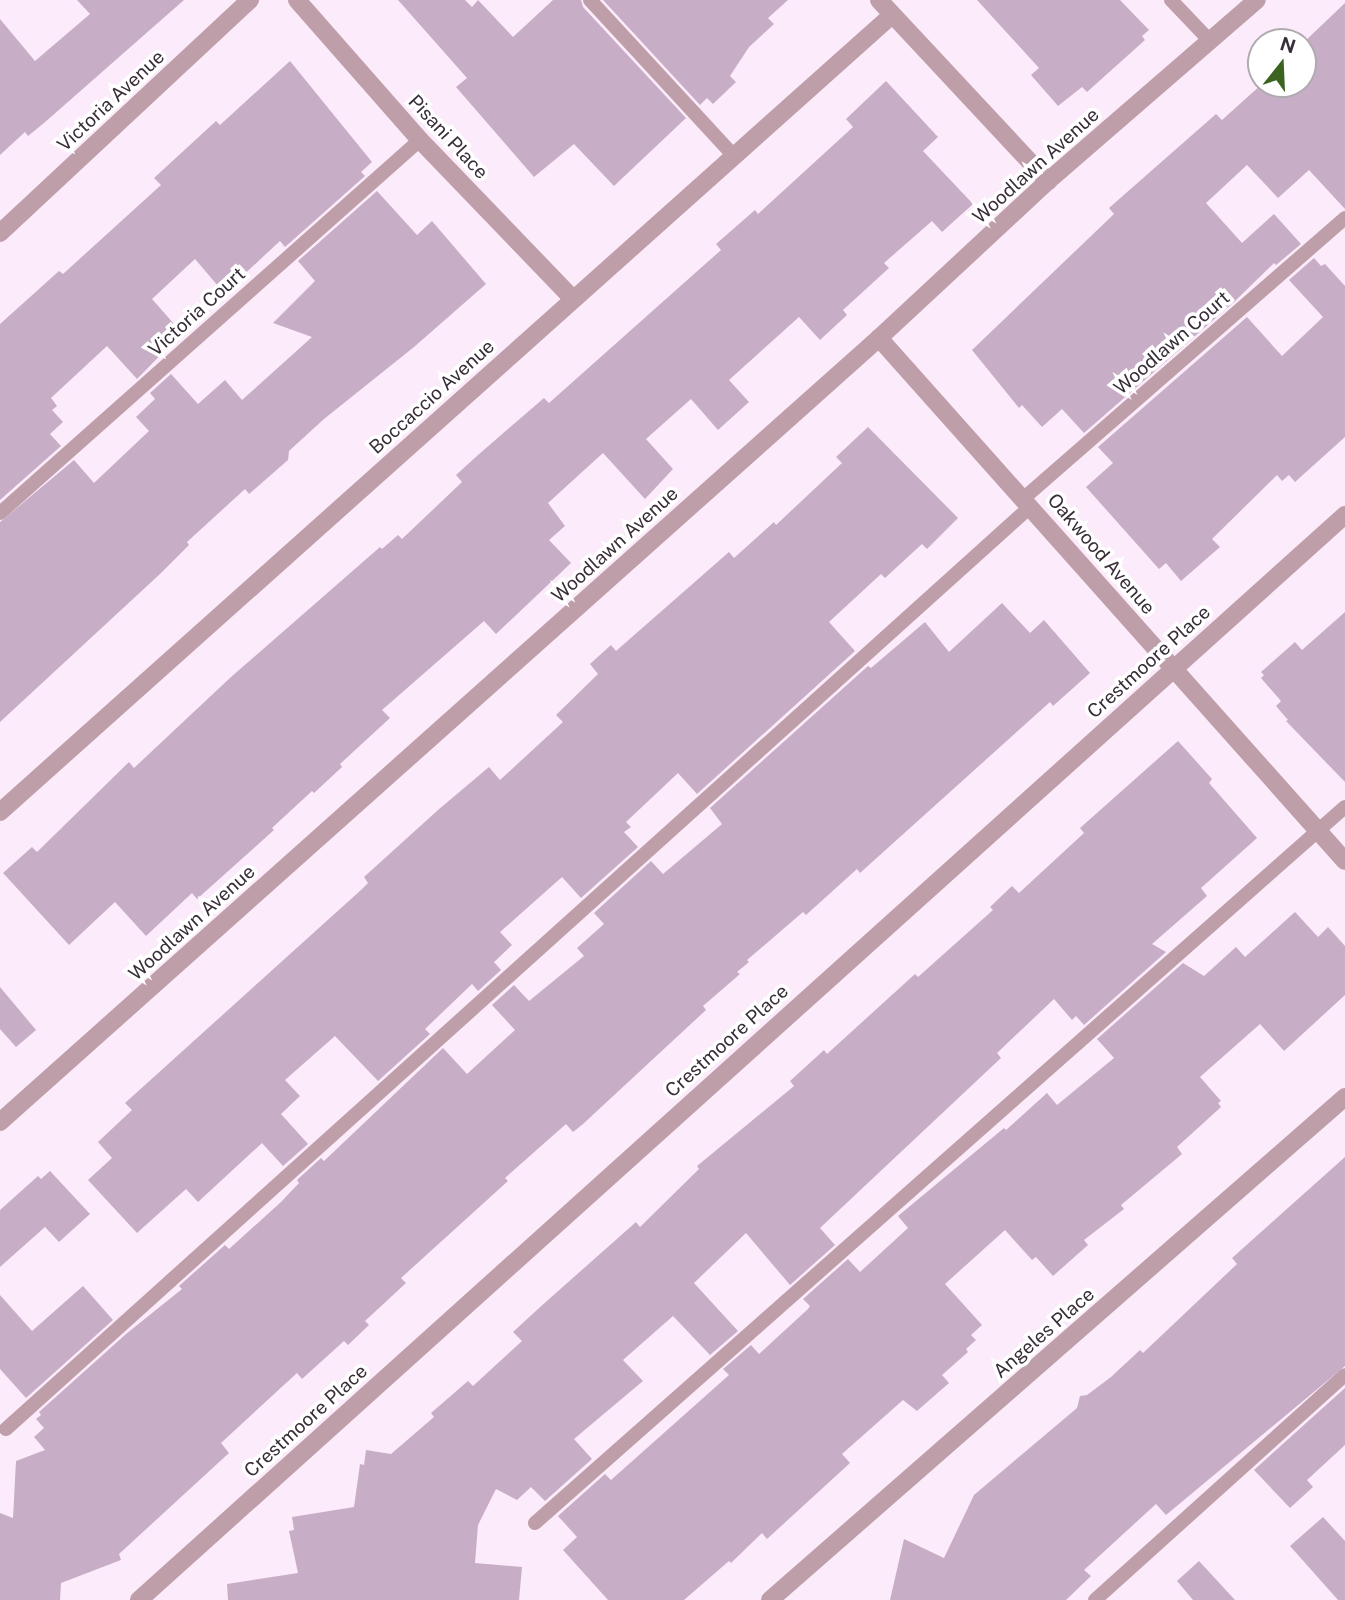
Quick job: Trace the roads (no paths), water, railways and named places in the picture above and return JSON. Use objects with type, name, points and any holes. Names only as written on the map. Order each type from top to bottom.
[{"type":"street","name":"Victoria Avenue","points":[[0,233],[250,0]]},
{"type":"street","name":"Pisani Place","points":[[297,0],[420,140],[573,299]]},
{"type":"street","points":[[879,0],[1048,181]]},
{"type":"street","name":"Woodlawn Avenue","points":[[0,1122],[879,338],[1048,181],[1257,0]]},
{"type":"street","name":"Boccaccio Avenue","points":[[0,812],[892,15]]},
{"type":"street","name":"Oakwood Avenue","points":[[879,338],[1345,861]]},
{"type":"street","name":"Crestmoore Place","points":[[139,1600],[1345,515]]},
{"type":"street","name":"Angeles Place","points":[[770,1600],[1345,1097]]},
{"type":"lane","points":[[590,0],[734,156]]},
{"type":"lane","points":[[1171,0],[1210,41]]},
{"type":"lane","name":"Victoria Court","points":[[0,513],[420,140]]},
{"type":"lane","name":"Woodlawn Court","points":[[6,1429],[1027,502],[1345,218]]},
{"type":"lane","points":[[535,1523],[1345,807]]},
{"type":"lane","points":[[1095,1600],[1345,1374]]}]
